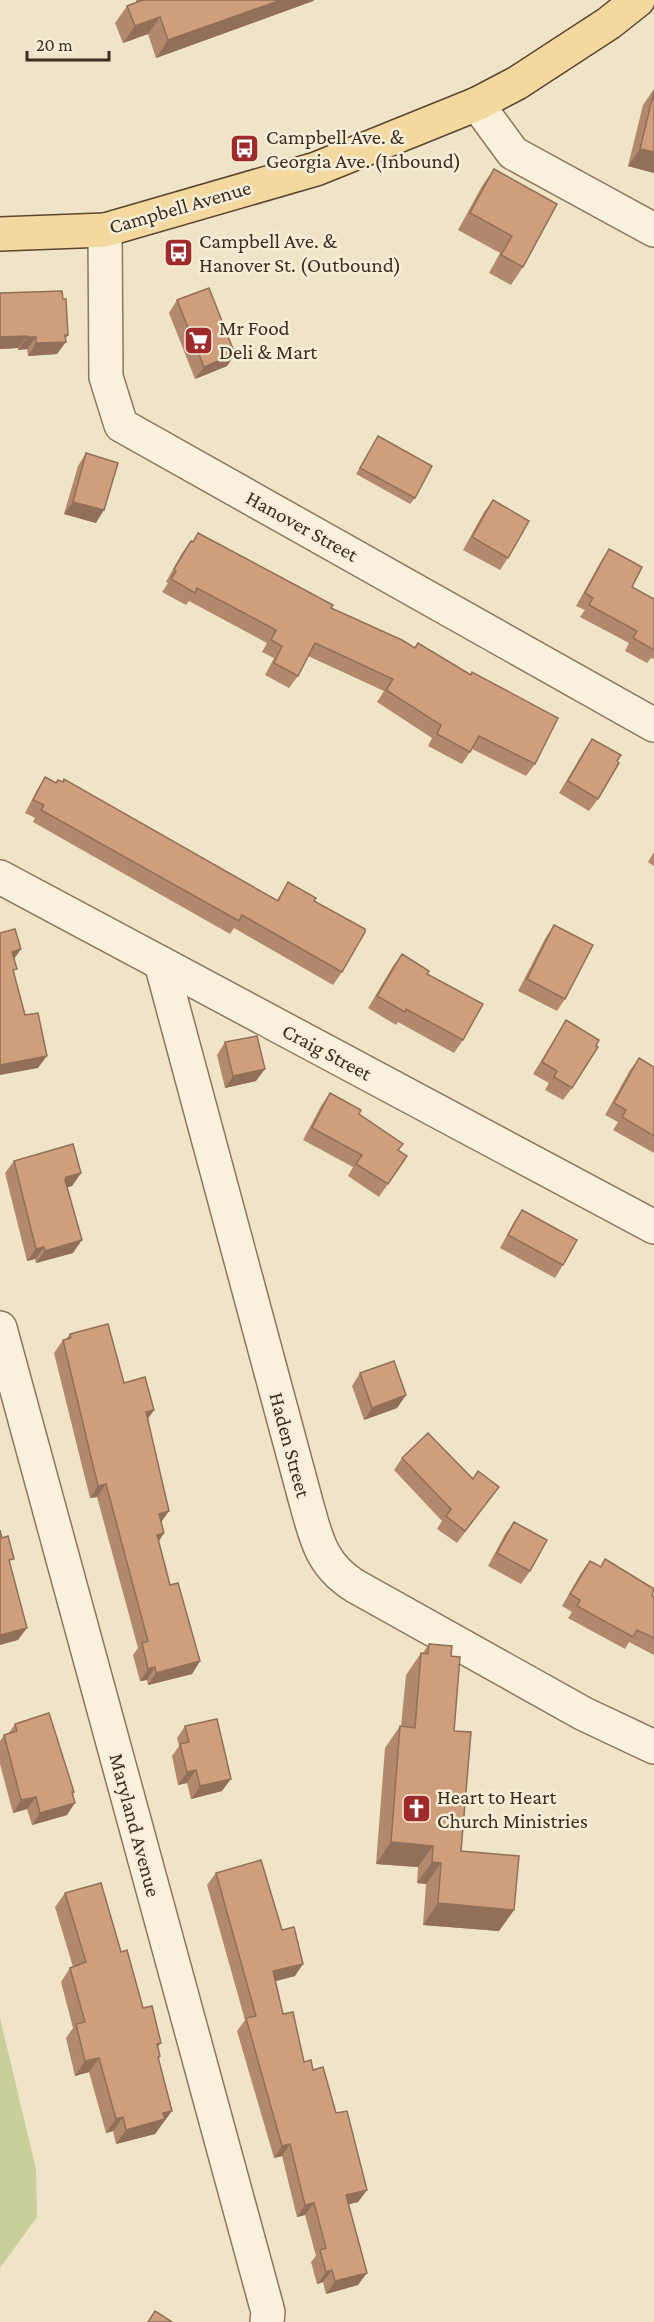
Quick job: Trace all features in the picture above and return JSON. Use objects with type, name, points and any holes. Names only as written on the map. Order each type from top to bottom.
[{"type":"main road","name":"Campbell Avenue","points":[[0,234],[105,230],[316,169],[477,104],[517,83],[609,23],[638,0]]},
{"type":"street","points":[[477,104],[513,153],[654,230]]},
{"type":"street","name":"Hanover Street","points":[[105,230],[106,377],[121,425],[654,725]]},
{"type":"street","name":"Craig Street","points":[[0,877],[654,1227]]},
{"type":"street","name":"Haden Street","points":[[161,963],[303,1490],[324,1558],[340,1577],[584,1714],[654,1747]]},
{"type":"street","name":"Maryland Avenue","points":[[0,1328],[268,2312],[267,2322]]},
{"type":"green space","points":[[0,2018],[36,2169],[37,2217],[0,2268]]},
{"type":"building","points":[[143,0],[281,0],[168,40],[160,17],[135,26],[127,6]]},
{"type":"building","points":[[654,91],[654,152],[640,149]]},
{"type":"building","points":[[494,169],[557,204],[523,267],[501,255],[512,236],[470,213]]},
{"type":"building","points":[[209,288],[235,354],[204,367],[177,300]]},
{"type":"building","points":[[62,291],[63,299],[66,299],[68,335],[65,335],[66,342],[36,343],[36,337],[0,337],[0,293]]},
{"type":"building","points":[[378,436],[432,466],[415,498],[360,468]]},
{"type":"building","points":[[86,453],[118,463],[104,510],[73,502]]},
{"type":"building","points":[[493,500],[529,521],[508,558],[472,537]]},
{"type":"building","points":[[198,533],[333,605],[331,608],[415,648],[418,643],[471,675],[472,672],[558,718],[535,764],[479,736],[470,752],[437,734],[441,725],[386,690],[393,679],[315,643],[298,676],[274,663],[282,646],[271,640],[276,630],[197,588],[195,593],[171,579],[176,571],[174,569]]},
{"type":"building","points":[[609,549],[642,567],[632,587],[654,599],[654,650],[633,638],[637,631],[589,605],[593,598],[585,593]]},
{"type":"building","points":[[592,739],[621,755],[617,761],[619,763],[598,799],[568,781]]},
{"type":"building","points":[[45,777],[56,783],[58,780],[63,782],[64,779],[278,901],[288,882],[316,898],[314,901],[365,929],[365,932],[342,972],[242,915],[239,921],[41,810],[44,805],[33,800]]},
{"type":"building","points":[[554,925],[593,945],[565,999],[527,979]]},
{"type":"building","points":[[15,929],[21,949],[12,952],[17,969],[13,970],[25,1015],[38,1013],[47,1056],[0,1065],[0,933]]},
{"type":"building","points":[[402,954],[429,971],[427,974],[483,1004],[463,1040],[377,996]]},
{"type":"building","points":[[566,1020],[599,1040],[596,1046],[598,1047],[572,1088],[554,1077],[557,1071],[542,1062]]},
{"type":"building","points":[[257,1036],[265,1069],[233,1076],[225,1042]]},
{"type":"building","points":[[639,1058],[654,1067],[654,1136],[622,1117],[626,1110],[614,1103]]},
{"type":"building","points":[[330,1093],[361,1110],[359,1114],[403,1144],[398,1150],[407,1156],[388,1184],[356,1164],[362,1155],[312,1128]]},
{"type":"building","points":[[73,1144],[81,1173],[66,1177],[65,1180],[82,1240],[45,1251],[44,1247],[36,1249],[14,1161]]},
{"type":"building","points":[[522,1210],[577,1240],[563,1265],[508,1235]]},
{"type":"building","points":[[108,1324],[124,1383],[145,1377],[154,1410],[146,1412],[169,1511],[159,1514],[164,1533],[157,1535],[170,1585],[178,1583],[200,1661],[156,1673],[155,1667],[148,1669],[142,1643],[148,1641],[106,1484],[98,1486],[63,1340],[71,1338],[70,1334]]},
{"type":"building","points":[[394,1361],[406,1395],[372,1408],[360,1373]]},
{"type":"building","points":[[428,1433],[473,1479],[478,1471],[499,1487],[465,1531],[446,1516],[451,1509],[402,1458]]},
{"type":"building","points":[[514,1522],[547,1540],[530,1571],[497,1553]]},
{"type":"building","points":[[0,1530],[2,1538],[8,1536],[14,1559],[9,1560],[27,1628],[0,1635]]},
{"type":"building","points":[[605,1559],[654,1589],[652,1596],[654,1597],[654,1638],[637,1630],[633,1637],[577,1606],[580,1600],[570,1594],[590,1561],[601,1567]]},
{"type":"building","name":"Heart to Heart Church Ministries","points":[[429,1644],[452,1646],[451,1656],[460,1657],[454,1731],[471,1732],[461,1851],[519,1856],[514,1910],[438,1903],[441,1863],[432,1862],[433,1846],[391,1842],[400,1726],[415,1728],[421,1653],[428,1654]]},
{"type":"building","points":[[49,1713],[74,1792],[72,1792],[75,1803],[40,1813],[36,1797],[21,1800],[4,1735],[17,1731],[15,1724]]},
{"type":"building","points":[[217,1719],[231,1779],[200,1786],[196,1770],[187,1772],[180,1744],[189,1742],[185,1726]]},
{"type":"building","points":[[261,1860],[282,1930],[294,1927],[303,1964],[273,1971],[283,2014],[293,2012],[304,2062],[311,2060],[313,2070],[323,2067],[336,2113],[347,2111],[367,2190],[346,2195],[367,2273],[335,2281],[332,2270],[326,2272],[320,2250],[326,2248],[314,2203],[305,2205],[290,2144],[282,2146],[246,2018],[256,2016],[216,1873]]},
{"type":"building","points":[[101,1883],[121,1952],[127,1950],[143,2008],[152,2006],[161,2043],[157,2044],[160,2056],[158,2057],[172,2111],[163,2113],[165,2119],[126,2130],[123,2117],[116,2119],[99,2058],[85,2061],[76,2024],[85,2022],[70,1968],[86,1962],[65,1893]]},
{"type":"building","points":[[155,2311],[172,2322],[148,2322]]},
{"type":"place","name":"Campbell Ave. & Georgia Ave. (Inbound)","points":[[245,149]]},
{"type":"place","name":"Campbell Ave. & Hanover St. (Outbound)","points":[[178,253]]},
{"type":"place","name":"Mr Food Deli & Mart","points":[[198,340]]},
{"type":"place","name":"Heart to Heart Church Ministries","points":[[416,1809]]}]
